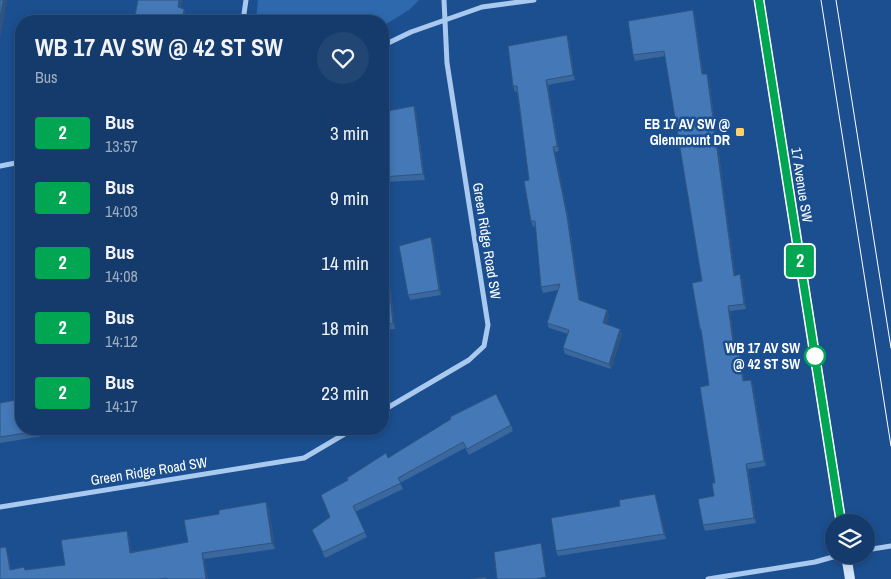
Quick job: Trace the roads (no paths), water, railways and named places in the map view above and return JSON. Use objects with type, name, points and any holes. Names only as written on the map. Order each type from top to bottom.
[{"type":"main road","name":"17 Avenue SW","points":[[760,0],[840,514]]},
{"type":"main road","points":[[848,564],[850,579]]},
{"type":"street","points":[[244,15],[246,0]]},
{"type":"street","name":"Green Ridge Road SW","points":[[389,407],[469,360],[484,346],[488,325],[447,64],[444,0]]},
{"type":"street","points":[[389,43],[445,20],[482,8],[534,0]]},
{"type":"street","points":[[0,166],[15,163]]},
{"type":"street","name":"Green Ridge Road SW","points":[[0,507],[304,458],[343,435]]},
{"type":"street","points":[[875,549],[891,546]]},
{"type":"street","points":[[708,579],[825,559]]},
{"type":"tram line","points":[[821,0],[891,446]]},
{"type":"tram line","points":[[836,0],[891,348]]},
{"type":"place","name":"EB 17 AV SW @ Glenmount DR","points":[[740,132]]},
{"type":"place","name":"WB 17 AV SW @ 42 ST SW","points":[[815,356]]}]
